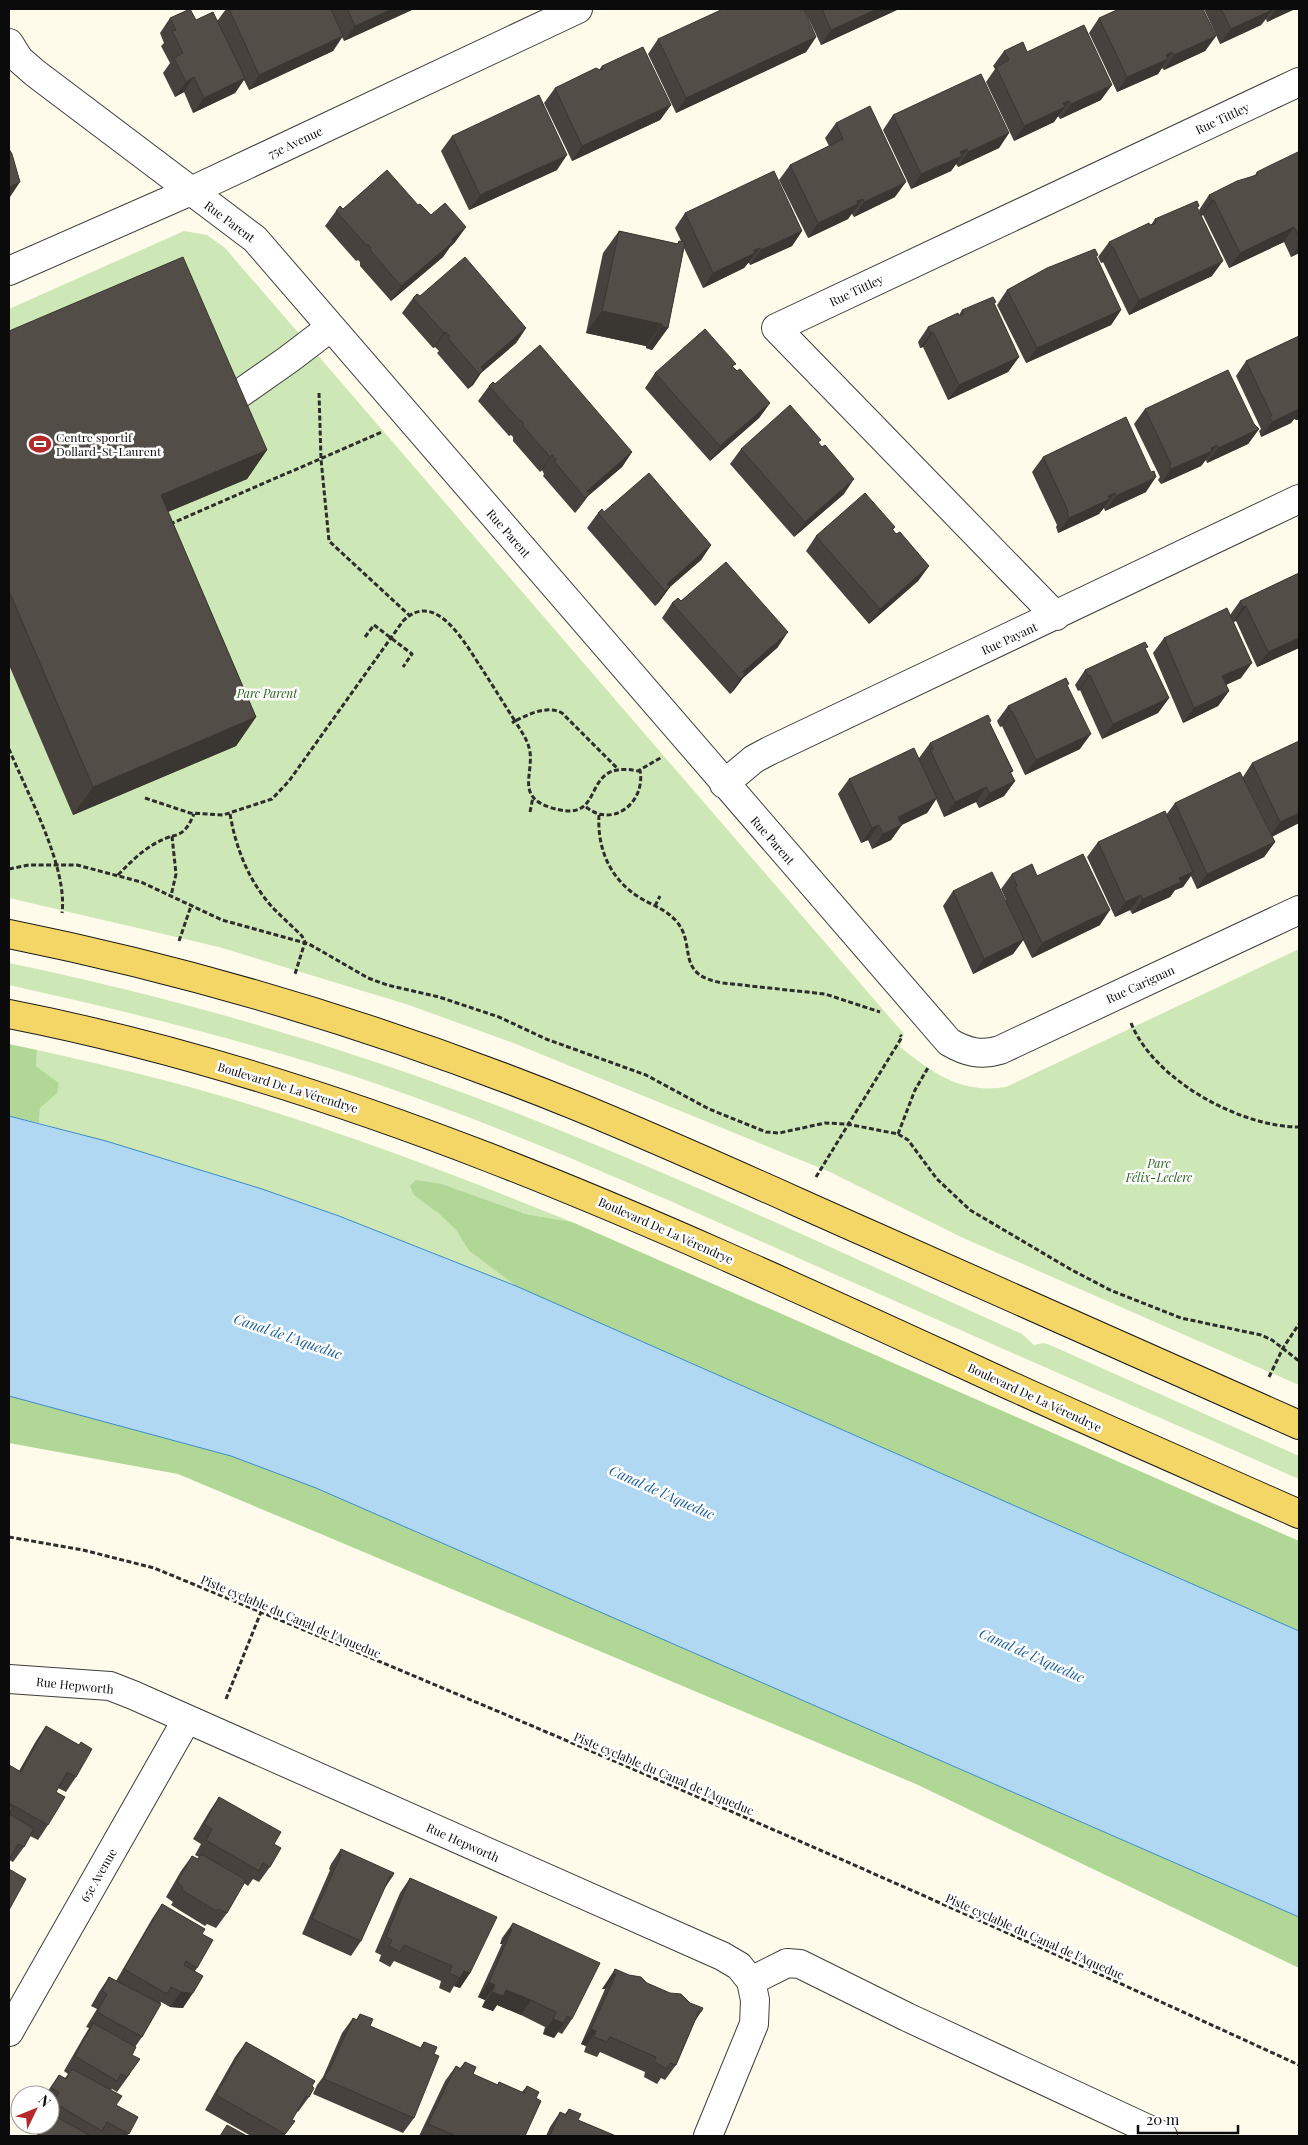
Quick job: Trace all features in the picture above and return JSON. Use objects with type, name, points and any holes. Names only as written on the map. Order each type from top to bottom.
[{"type":"main road","points":[[9,934],[107,955],[303,1008],[383,1034],[524,1085],[742,1178],[1299,1425]]},
{"type":"main road","name":"Boulevard De La Vérendrye","points":[[9,1014],[149,1047],[288,1084],[494,1158],[640,1218],[1086,1420],[1299,1514]]},
{"type":"street","name":"75e Avenue","points":[[9,271],[191,191],[578,9]]},
{"type":"street","name":"Rue Parent","points":[[9,42],[20,59],[36,73],[255,239],[943,1036],[957,1047],[979,1053]]},
{"type":"street","name":"Rue Tittley","points":[[1056,616],[776,328],[1299,82]]},
{"type":"street","points":[[225,404],[331,327]]},
{"type":"street","name":"Rue Payant","points":[[724,784],[754,759],[769,751],[1299,499]]},
{"type":"street","name":"Rue Carignan","points":[[979,1053],[990,1053],[1017,1043],[1299,910]]},
{"type":"street","name":"Rue Hepworth","points":[[9,1679],[110,1686],[722,1956],[739,1966],[751,1981]]},
{"type":"street","name":"65e Avenue","points":[[9,2032],[187,1719]]},
{"type":"street","points":[[708,2136],[754,2024],[755,2000],[751,1981],[787,1963],[800,1964],[907,2017],[1164,2136]]},
{"type":"path","points":[[319,393],[321,459],[329,541],[409,615]]},
{"type":"path","points":[[169,525],[383,432]]},
{"type":"path","points":[[145,798],[206,816],[230,814],[272,799],[289,781],[409,615],[422,611],[440,616],[447,621],[464,642],[513,722],[527,741],[530,753],[527,784],[533,796],[544,805],[562,812],[576,812],[586,807],[603,777],[618,769],[640,770],[662,756]]},
{"type":"path","points":[[366,637],[374,625],[412,654],[403,668]]},
{"type":"path","points":[[513,722],[537,712],[556,710],[562,713],[618,769]]},
{"type":"path","points":[[9,750],[57,864],[64,897],[62,914]]},
{"type":"path","points":[[586,807],[599,815],[617,813],[632,804],[641,788],[640,770]]},
{"type":"path","points":[[530,812],[533,796]]},
{"type":"path","points":[[118,875],[134,858],[151,846],[172,836],[180,835],[186,829],[194,814]]},
{"type":"path","points":[[230,814],[235,840],[244,862],[260,890],[273,908],[302,936],[305,942],[295,974]]},
{"type":"path","points":[[599,815],[603,852],[613,873],[630,891],[677,922],[681,928],[689,963],[710,981],[825,994],[874,1008],[885,1017]]},
{"type":"path","points":[[171,896],[176,874],[172,836]]},
{"type":"path","points":[[9,869],[30,865],[57,864],[77,866],[118,875],[247,928],[305,942],[325,951],[368,978],[485,1012],[563,1046],[646,1075],[709,1109],[753,1128],[779,1133],[825,1123],[847,1124],[898,1134],[908,1140],[937,1179],[970,1210],[1070,1269],[1110,1290],[1181,1318],[1261,1335],[1283,1348],[1299,1361]]},
{"type":"path","points":[[655,906],[660,896]]},
{"type":"path","points":[[179,942],[192,906]]},
{"type":"path","points":[[1132,1024],[1165,1070],[1195,1093],[1250,1118],[1275,1126],[1299,1127]]},
{"type":"path","points":[[816,1177],[902,1037],[896,1030]]},
{"type":"path","points":[[898,1134],[915,1090],[929,1066]]},
{"type":"path","points":[[1269,1378],[1283,1348],[1299,1324]]},
{"type":"path","name":"Piste cyclable du Canal de l'Aqueduc","points":[[9,1538],[83,1550],[154,1568],[648,1774],[1100,1973],[1299,2065]]},
{"type":"path","points":[[226,1699],[261,1612]]},
{"type":"green space","name":"Parc Parent","points":[[184,231],[207,235],[225,248],[904,1034],[900,1047],[925,1066],[962,1085],[975,1088],[1006,1087],[1299,949],[1299,1385],[961,1237],[830,1172],[516,1044],[409,1005],[219,947],[9,898],[9,309]]},
{"type":"green space","points":[[9,963],[80,978],[220,1014],[360,1057],[497,1105],[680,1180],[1022,1334],[1034,1345],[1044,1343],[1050,1345],[1299,1456],[1299,1479],[682,1206],[509,1133],[391,1089],[252,1045],[9,985]]},
{"type":"green space","points":[[9,1044],[37,1050],[36,1066],[59,1083],[57,1093],[40,1108],[39,1123],[9,1116]]},
{"type":"green space","points":[[37,1050],[202,1090],[313,1125],[400,1155],[572,1222],[526,1214],[442,1184],[438,1213],[456,1230],[469,1251],[516,1286],[339,1216],[262,1189],[39,1123],[40,1108],[59,1083],[36,1066]]},
{"type":"green space","points":[[416,1180],[442,1184],[526,1214],[572,1222],[1299,1541],[1299,1631],[516,1286],[469,1251],[456,1230],[438,1213],[414,1195],[410,1186]]},
{"type":"green space","points":[[9,1396],[231,1456],[316,1488],[1299,1917],[1299,1968],[916,1784],[178,1474],[9,1443]]},
{"type":"water","name":"Canal de l'Aqueduc","points":[[9,1116],[106,1141],[262,1189],[339,1216],[516,1286],[1299,1631],[1299,1917],[316,1488],[231,1456],[9,1396]]},
{"type":"building","points":[[190,9],[196,20],[213,12],[245,78],[204,98],[194,77],[186,82],[174,58],[183,53],[172,31],[176,30],[170,18]]},
{"type":"building","points":[[229,9],[331,9],[343,36],[259,75]]},
{"type":"building","points":[[347,9],[392,9],[355,26]]},
{"type":"building","points":[[723,9],[804,9],[816,37],[686,98],[658,39]]},
{"type":"building","points":[[822,9],[877,9],[831,30]]},
{"type":"building","points":[[1119,9],[1203,9],[1216,36],[1174,55],[1172,52],[1166,55],[1168,59],[1127,77],[1099,18]]},
{"type":"building","points":[[1221,9],[1271,9],[1272,10],[1231,29]]},
{"type":"building","points":[[1084,25],[1112,85],[1071,104],[1069,101],[1063,103],[1065,107],[1024,126],[996,67],[1009,60],[1004,51],[1023,42],[1027,52]]},
{"type":"building","points":[[643,47],[671,105],[582,146],[555,88],[596,68],[603,69],[602,66]]},
{"type":"building","points":[[981,74],[1009,133],[968,152],[967,149],[960,152],[962,156],[921,174],[893,115]]},
{"type":"building","points":[[539,95],[567,155],[480,195],[452,136]]},
{"type":"building","points":[[870,106],[906,182],[864,202],[863,199],[857,201],[858,204],[818,223],[790,165],[843,139],[836,123]]},
{"type":"building","points":[[9,149],[20,182],[9,187]]},
{"type":"building","points":[[1298,152],[1299,237],[1294,227],[1240,253],[1214,200],[1212,201],[1209,195],[1237,181],[1257,175],[1257,172]]},
{"type":"building","points":[[387,170],[418,205],[420,204],[431,215],[445,203],[466,227],[452,239],[453,242],[401,286],[371,251],[368,244],[367,246],[336,211],[340,206],[343,209]]},
{"type":"building","points":[[774,171],[802,231],[761,250],[760,248],[754,250],[755,253],[713,273],[685,213]]},
{"type":"building","points":[[1197,201],[1199,206],[1197,207],[1223,261],[1139,300],[1109,242],[1149,223],[1150,225],[1154,224],[1156,222],[1155,219]]},
{"type":"building","points":[[619,231],[678,244],[679,241],[685,242],[668,328],[662,326],[662,324],[602,311]]},
{"type":"building","points":[[1095,249],[1098,255],[1096,256],[1121,310],[1037,348],[1007,290],[1047,268]]},
{"type":"building","points":[[183,257],[267,450],[161,495],[256,717],[93,787],[9,591],[9,331]]},
{"type":"building","points":[[465,257],[526,328],[481,367],[483,370],[479,374],[448,338],[450,336],[446,332],[444,333],[413,298],[417,294],[420,296]]},
{"type":"building","points":[[993,297],[1019,357],[959,385],[933,332],[931,333],[928,327],[958,313],[959,316],[964,314],[962,310]]},
{"type":"building","points":[[705,329],[736,364],[732,366],[737,371],[740,369],[770,403],[720,446],[655,373]]},
{"type":"building","points":[[1299,336],[1299,409],[1272,422],[1269,416],[1272,416],[1246,361]]},
{"type":"building","points":[[540,345],[632,452],[587,491],[590,493],[585,498],[554,461],[556,460],[552,455],[550,457],[523,426],[523,422],[489,386],[493,382],[495,384]]},
{"type":"building","points":[[1228,370],[1254,424],[1259,429],[1218,448],[1217,445],[1211,448],[1212,451],[1171,469],[1169,465],[1171,464],[1145,409]]},
{"type":"building","points":[[790,405],[821,440],[818,442],[822,447],[825,445],[854,479],[805,522],[741,449]]},
{"type":"building","points":[[1126,417],[1151,472],[1154,471],[1156,477],[1116,496],[1115,493],[1112,494],[1108,496],[1110,499],[1069,518],[1068,511],[1043,457]]},
{"type":"building","points":[[649,473],[711,545],[667,584],[670,587],[665,591],[598,513],[602,509],[604,512]]},
{"type":"building","points":[[865,493],[895,527],[892,529],[896,534],[900,532],[929,566],[880,609],[816,536]]},
{"type":"building","points":[[726,562],[788,632],[743,672],[745,675],[740,679],[672,603],[678,598],[681,601]]},
{"type":"building","points":[[1299,573],[1299,638],[1268,652],[1246,606],[1243,607],[1240,601]]},
{"type":"building","points":[[1227,608],[1252,663],[1222,676],[1229,691],[1194,708],[1164,638]]},
{"type":"building","points":[[1145,642],[1148,647],[1145,648],[1169,698],[1113,724],[1090,675],[1088,676],[1085,670]]},
{"type":"building","points":[[1066,678],[1069,684],[1067,685],[1091,734],[1036,760],[1008,706]]},
{"type":"building","points":[[988,715],[991,721],[989,722],[1013,771],[1010,772],[1015,781],[990,793],[986,787],[955,802],[930,750],[933,749],[930,743]]},
{"type":"building","points":[[1299,741],[1299,813],[1280,822],[1252,763]]},
{"type":"building","points":[[914,748],[937,798],[898,817],[902,825],[883,834],[879,825],[872,828],[849,779]]},
{"type":"building","points":[[1240,772],[1275,842],[1207,874],[1175,803]]},
{"type":"building","points":[[1165,811],[1193,872],[1179,878],[1181,882],[1143,899],[1141,895],[1125,902],[1098,842]]},
{"type":"building","points":[[1083,854],[1110,910],[1042,943],[1015,887],[1017,886],[1012,874],[1032,864],[1037,876]]},
{"type":"building","points":[[992,872],[1024,939],[984,959],[953,891]]},
{"type":"building","points":[[46,1726],[79,1745],[81,1742],[92,1749],[76,1777],[67,1772],[56,1792],[65,1797],[48,1825],[9,1803],[9,1765],[21,1772]]},
{"type":"building","points":[[219,1797],[281,1832],[274,1844],[281,1848],[270,1867],[263,1863],[259,1871],[206,1840],[212,1829],[204,1824]]},
{"type":"building","points":[[9,1805],[13,1807],[9,1814]]},
{"type":"building","points":[[9,1814],[34,1829],[24,1847],[18,1844],[9,1859]]},
{"type":"building","points":[[341,1849],[394,1873],[392,1877],[390,1876],[361,1941],[312,1919],[341,1855],[339,1854]]},
{"type":"building","points":[[201,1854],[246,1880],[227,1913],[218,1909],[216,1911],[182,1890],[183,1887],[177,1882],[192,1856],[198,1859]]},
{"type":"building","points":[[9,1869],[26,1879],[9,1910]]},
{"type":"building","points":[[410,1878],[497,1917],[470,1973],[464,1971],[460,1978],[449,1973],[452,1966],[404,1945],[400,1952],[389,1946],[392,1940],[386,1937]]},
{"type":"building","points":[[162,1904],[205,1929],[202,1934],[213,1940],[197,1968],[186,1961],[184,1965],[203,1976],[193,1993],[181,1992],[171,1987],[167,1994],[124,1969]]},
{"type":"building","points":[[513,1923],[600,1963],[572,2019],[567,2016],[564,2023],[553,2019],[556,2012],[506,1990],[503,1996],[492,1992],[495,1985],[489,1982]]},
{"type":"building","points":[[615,1969],[629,1975],[641,1977],[647,1983],[670,1993],[681,1994],[690,2003],[703,2008],[701,2012],[699,2011],[676,2065],[670,2063],[667,2069],[654,2062],[656,2057],[610,2037],[607,2042],[594,2037],[596,2031],[591,2029],[616,1974],[613,1974]]},
{"type":"building","points":[[109,1977],[161,2004],[142,2037],[97,2012],[107,1994],[102,1991]]},
{"type":"building","points":[[360,2014],[373,2019],[370,2026],[421,2048],[424,2042],[437,2047],[434,2054],[439,2056],[414,2118],[324,2079],[353,2018],[357,2020]]},
{"type":"building","points":[[93,2023],[136,2047],[132,2055],[140,2059],[127,2077],[121,2074],[117,2081],[75,2056]]},
{"type":"building","points":[[246,2042],[315,2081],[312,2086],[314,2088],[309,2097],[306,2096],[292,2120],[295,2121],[285,2134],[216,2095]]},
{"type":"building","points":[[465,2062],[476,2067],[473,2074],[498,2085],[499,2082],[524,2093],[527,2086],[539,2092],[536,2098],[541,2101],[525,2136],[456,2136],[428,2124],[456,2066],[461,2069]]},
{"type":"building","points":[[72,2069],[122,2096],[116,2105],[138,2117],[129,2134],[107,2122],[102,2131],[60,2106],[60,2085],[53,2085],[59,2075],[66,2079]]},
{"type":"building","points":[[569,2109],[581,2114],[578,2120],[616,2136],[550,2136],[560,2112],[566,2115]]},
{"type":"building","points":[[60,2119],[91,2136],[39,2136],[60,2135]]},
{"type":"building","points":[[227,2125],[247,2136],[220,2136]]},
{"type":"place","name":"Centre sportif Dollard-St-Laurent","points":[[40,444]]},
{"type":"park label","name":"Parc Félix-Leclerc","points":[[1159,1170]]}]
